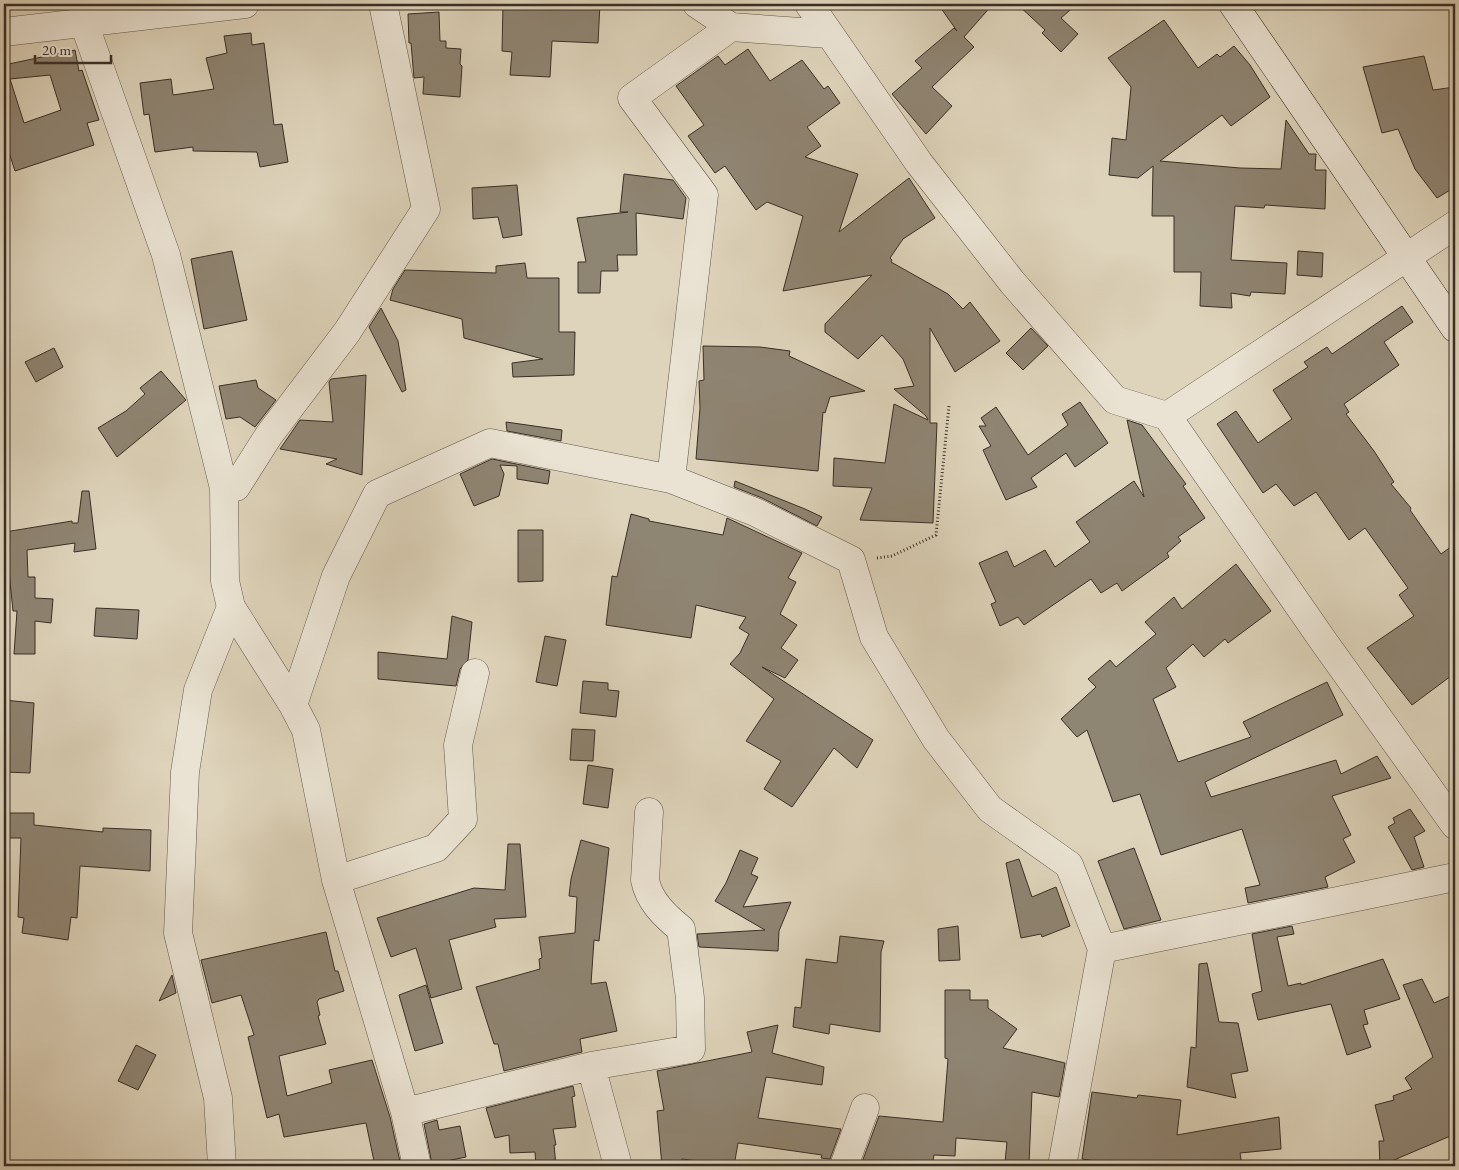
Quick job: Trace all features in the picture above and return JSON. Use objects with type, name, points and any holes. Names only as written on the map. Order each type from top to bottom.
[{"type":"street","points":[[4,32],[84,23],[137,10],[245,4]]},
{"type":"street","points":[[224,488],[236,487],[270,435],[347,332],[426,209],[383,4]]},
{"type":"street","points":[[697,4],[731,27],[828,34]]},
{"type":"street","points":[[809,4],[919,163],[1012,282],[1115,400],[1167,416],[1324,642],[1455,823]]},
{"type":"street","points":[[1233,4],[1455,328]]},
{"type":"street","points":[[84,23],[166,255],[224,488],[225,581],[231,607],[293,705],[306,730],[336,880],[405,1112],[417,1166]]},
{"type":"street","points":[[670,478],[704,195],[632,98],[731,27]]},
{"type":"street","points":[[1167,416],[1455,226]]},
{"type":"street","points":[[293,705],[336,576],[377,494],[490,442],[670,478],[754,512],[851,560],[874,637],[936,739],[990,809],[1069,865],[1102,949],[1062,1166]]},
{"type":"street","points":[[222,1166],[218,1098],[178,933],[185,772],[198,690],[231,607]]},
{"type":"street","points":[[336,880],[436,848],[464,819],[458,745],[475,673]]},
{"type":"street","points":[[405,1112],[590,1066],[691,1049],[690,998],[681,929],[665,916],[646,889],[644,880],[649,812]]},
{"type":"street","points":[[1102,949],[1455,877]]},
{"type":"street","points":[[590,1066],[618,1166]]},
{"type":"street","points":[[844,1166],[865,1108]]},
{"type":"path","points":[[851,560],[892,556],[936,535],[949,406]]},
{"type":"building","points":[[503,4],[600,4],[598,43],[552,41],[550,77],[510,75],[512,52],[502,51]]},
{"type":"building","points":[[938,4],[993,4],[964,37],[974,47],[932,87],[952,106],[926,134],[892,94],[922,68],[915,61],[954,28],[957,31]]},
{"type":"building","points":[[1017,4],[1077,4],[1061,18],[1078,34],[1061,52],[1042,33],[1045,30]]},
{"type":"building","points":[[439,12],[440,41],[446,41],[446,48],[461,49],[460,97],[423,94],[424,77],[414,78],[411,43],[409,43],[408,14]]},
{"type":"building","points":[[1164,20],[1198,68],[1217,54],[1220,57],[1234,46],[1250,65],[1270,97],[1231,126],[1222,115],[1160,161],[1240,168],[1281,169],[1286,120],[1309,154],[1316,154],[1315,170],[1326,170],[1325,209],[1265,205],[1264,208],[1235,206],[1231,260],[1287,263],[1285,294],[1251,292],[1250,296],[1231,293],[1232,308],[1200,306],[1201,272],[1174,272],[1174,216],[1152,216],[1153,166],[1138,178],[1109,175],[1112,138],[1126,140],[1131,87],[1108,58]]},
{"type":"building","points":[[251,33],[252,45],[264,43],[274,125],[282,124],[288,162],[260,167],[257,152],[193,151],[193,147],[155,152],[149,114],[144,115],[140,83],[171,79],[173,95],[214,89],[206,58],[227,53],[224,36]]},
{"type":"building","points":[[748,49],[770,81],[802,60],[824,89],[828,86],[840,103],[807,127],[821,146],[805,157],[858,174],[839,232],[909,178],[935,218],[903,239],[890,258],[891,262],[948,294],[963,309],[970,302],[1000,341],[955,372],[930,328],[930,423],[937,423],[933,523],[860,520],[872,488],[833,486],[834,458],[885,463],[894,404],[928,420],[926,416],[894,389],[914,386],[903,359],[882,335],[858,359],[825,332],[825,324],[872,275],[783,291],[803,216],[767,202],[756,210],[725,166],[715,173],[688,136],[704,125],[676,86],[718,56],[725,65]]},
{"type":"building","points":[[75,50],[79,71],[82,70],[99,120],[87,123],[94,145],[15,171],[4,137],[4,65]],"holes":[[[50,75],[61,110],[24,123],[10,79]]]},
{"type":"building","points":[[1424,56],[1433,90],[1455,87],[1455,187],[1437,198],[1415,169],[1398,129],[1382,133],[1363,67]]},
{"type":"building","points":[[624,174],[673,180],[686,198],[683,219],[636,213],[637,255],[617,255],[618,271],[601,271],[600,293],[578,293],[578,262],[586,262],[577,218],[628,212],[620,212]]},
{"type":"building","points":[[517,185],[522,235],[503,238],[498,217],[473,219],[472,188]]},
{"type":"building","points":[[232,251],[247,320],[204,329],[191,259]]},
{"type":"building","points":[[1298,251],[1323,253],[1322,277],[1297,275]]},
{"type":"building","points":[[525,263],[527,278],[559,278],[559,332],[575,332],[574,375],[513,377],[512,363],[543,359],[464,338],[462,319],[390,300],[393,289],[405,270],[496,273],[496,266]]},
{"type":"building","points":[[1402,306],[1413,322],[1384,342],[1399,365],[1344,404],[1349,412],[1346,414],[1374,451],[1394,482],[1391,484],[1411,508],[1410,510],[1441,554],[1455,544],[1455,673],[1412,705],[1367,648],[1414,616],[1399,595],[1408,588],[1365,528],[1349,540],[1316,492],[1294,506],[1276,484],[1263,493],[1217,424],[1236,411],[1258,443],[1292,419],[1273,390],[1308,367],[1304,362],[1327,347],[1332,354]]},
{"type":"building","points":[[381,308],[398,341],[406,390],[402,392],[369,327]]},
{"type":"building","points":[[1031,328],[1048,346],[1023,370],[1006,353]]},
{"type":"building","points":[[703,346],[760,347],[790,351],[789,356],[865,391],[830,397],[825,413],[823,412],[818,471],[696,459],[700,408],[699,381],[704,380]]},
{"type":"building","points":[[54,348],[63,367],[36,382],[25,362]]},
{"type":"building","points":[[161,371],[186,400],[117,457],[98,428],[126,411],[145,394],[140,388]]},
{"type":"building","points":[[366,375],[362,475],[326,464],[337,459],[280,449],[300,420],[333,422],[329,382],[331,379]]},
{"type":"building","points":[[256,380],[258,388],[276,400],[255,427],[240,417],[226,419],[219,386]]},
{"type":"building","points":[[1080,402],[1108,443],[1075,467],[1066,453],[1031,478],[1037,487],[1006,500],[983,450],[991,446],[979,426],[986,426],[981,418],[996,407],[1028,455],[1068,425],[1062,414]]},
{"type":"building","points":[[1127,420],[1142,425],[1186,484],[1183,486],[1205,518],[1178,537],[1181,541],[1167,553],[1169,557],[1122,591],[1117,583],[1101,593],[1091,579],[1024,625],[1018,617],[1000,626],[991,604],[996,602],[979,563],[1007,551],[1014,567],[1045,550],[1055,567],[1090,542],[1076,522],[1134,481],[1144,497]]},
{"type":"building","points":[[506,422],[562,430],[561,441],[507,431]]},
{"type":"building","points":[[492,459],[550,471],[548,484],[517,479],[517,466],[500,465],[504,474],[499,496],[474,506],[460,474]]},
{"type":"building","points":[[735,481],[822,517],[817,526],[762,498],[734,487]]},
{"type":"building","points":[[82,491],[89,491],[96,549],[74,552],[75,543],[27,550],[28,577],[35,577],[35,598],[53,599],[51,623],[35,621],[35,654],[14,654],[17,611],[13,611],[5,532],[72,521],[72,523],[78,523]]},
{"type":"building","points":[[631,514],[649,519],[649,521],[723,535],[727,518],[802,553],[788,578],[796,582],[780,614],[797,625],[781,648],[798,660],[785,678],[762,667],[873,740],[857,768],[834,748],[792,807],[764,789],[781,761],[746,741],[774,699],[730,664],[740,653],[749,634],[739,628],[746,617],[696,605],[691,638],[606,625],[612,576],[617,577]]},
{"type":"building","points":[[518,530],[543,530],[543,581],[518,582]]},
{"type":"building","points":[[1236,564],[1271,611],[1228,643],[1225,639],[1204,657],[1193,644],[1166,668],[1176,687],[1153,699],[1178,762],[1251,737],[1243,722],[1327,682],[1343,715],[1205,782],[1211,797],[1336,760],[1341,774],[1377,756],[1391,778],[1332,796],[1351,835],[1343,839],[1355,862],[1325,877],[1328,887],[1248,903],[1245,888],[1260,885],[1242,829],[1161,855],[1140,794],[1113,802],[1087,730],[1077,737],[1061,719],[1096,687],[1088,679],[1110,660],[1116,667],[1156,634],[1145,622],[1174,597],[1182,609]]},
{"type":"building","points":[[96,608],[139,610],[137,639],[94,636]]},
{"type":"building","points":[[452,616],[472,622],[468,660],[460,669],[456,686],[378,679],[378,652],[447,659]]},
{"type":"building","points":[[545,636],[566,640],[557,686],[536,682]]},
{"type":"building","points":[[583,681],[608,683],[608,690],[619,691],[616,717],[580,713]]},
{"type":"building","points":[[4,700],[34,703],[30,773],[4,772]]},
{"type":"building","points":[[572,729],[595,730],[593,761],[570,760]]},
{"type":"building","points":[[588,765],[613,769],[608,808],[583,804]]},
{"type":"building","points":[[1410,809],[1425,831],[1414,837],[1424,867],[1412,870],[1388,827],[1395,823],[1393,818]]},
{"type":"building","points":[[4,813],[34,813],[34,825],[103,832],[103,828],[151,830],[150,871],[80,866],[77,918],[71,917],[68,940],[22,933],[24,918],[18,917],[21,838],[4,838]]},
{"type":"building","points":[[581,840],[609,848],[599,941],[594,940],[591,984],[606,982],[617,1031],[580,1039],[582,1052],[504,1071],[498,1044],[494,1044],[476,987],[540,969],[539,959],[542,958],[539,937],[575,933],[577,897],[569,896],[571,879]]},
{"type":"building","points":[[508,844],[520,844],[526,917],[494,919],[496,927],[449,940],[462,989],[431,998],[416,948],[391,957],[377,918],[474,888],[505,890]]},
{"type":"building","points":[[1134,848],[1161,920],[1124,929],[1098,861]]},
{"type":"building","points":[[740,850],[758,858],[751,874],[758,877],[743,907],[791,902],[779,931],[778,951],[699,947],[697,934],[765,930],[715,901],[726,883]]},
{"type":"building","points":[[1019,859],[1032,897],[1056,887],[1070,926],[1042,937],[1041,934],[1021,938],[1006,863]]},
{"type":"building","points":[[958,926],[960,960],[939,961],[938,929]]},
{"type":"building","points":[[1292,926],[1294,934],[1277,937],[1288,986],[1301,983],[1301,985],[1383,959],[1400,999],[1364,1010],[1368,1024],[1363,1025],[1371,1047],[1347,1055],[1331,1004],[1258,1020],[1252,994],[1262,991],[1252,934]]},
{"type":"building","points":[[326,932],[335,971],[338,971],[344,991],[319,999],[317,1002],[320,1015],[318,1016],[326,1044],[279,1056],[287,1096],[332,1083],[329,1070],[372,1060],[390,1117],[401,1166],[375,1166],[366,1123],[284,1137],[279,1114],[267,1118],[248,1037],[254,1035],[241,995],[212,1003],[201,960]]},
{"type":"building","points":[[840,936],[884,941],[881,952],[880,1032],[830,1024],[829,1034],[793,1027],[795,1007],[801,1008],[806,959],[837,963]]},
{"type":"building","points":[[1207,963],[1219,1022],[1238,1023],[1248,1071],[1231,1074],[1236,1098],[1187,1087],[1191,1047],[1196,1048],[1199,964]]},
{"type":"building","points":[[172,975],[176,993],[159,1001]]},
{"type":"building","points":[[1422,979],[1434,1003],[1455,994],[1455,1134],[1380,1166],[1379,1141],[1384,1141],[1375,1105],[1394,1100],[1393,1096],[1412,1089],[1405,1078],[1433,1057],[1403,985]]},
{"type":"building","points":[[426,985],[443,1043],[415,1051],[399,995]]},
{"type":"building","points":[[945,990],[970,990],[970,1000],[988,1000],[988,1008],[1017,1029],[1003,1048],[1065,1063],[1059,1097],[1032,1092],[1029,1164],[1005,1162],[1007,1142],[956,1138],[955,1156],[934,1155],[932,1166],[861,1165],[879,1116],[943,1122],[948,1059],[945,1058]]},
{"type":"building","points":[[778,1025],[772,1053],[824,1067],[822,1085],[766,1077],[758,1118],[841,1129],[830,1159],[821,1158],[822,1155],[738,1143],[734,1166],[682,1159],[682,1166],[662,1166],[657,1111],[664,1110],[657,1071],[752,1052],[747,1032]]},
{"type":"building","points":[[136,1045],[156,1055],[138,1090],[118,1081]]},
{"type":"building","points":[[573,1086],[575,1096],[572,1097],[576,1127],[553,1129],[556,1145],[554,1145],[556,1165],[536,1166],[535,1152],[510,1153],[509,1135],[495,1138],[486,1108]]},
{"type":"building","points":[[1092,1092],[1137,1098],[1138,1095],[1181,1100],[1177,1135],[1279,1117],[1281,1149],[1240,1153],[1242,1166],[1131,1166],[1082,1159]]},
{"type":"building","points":[[437,1120],[439,1130],[460,1126],[466,1157],[432,1164],[424,1124]]}]
